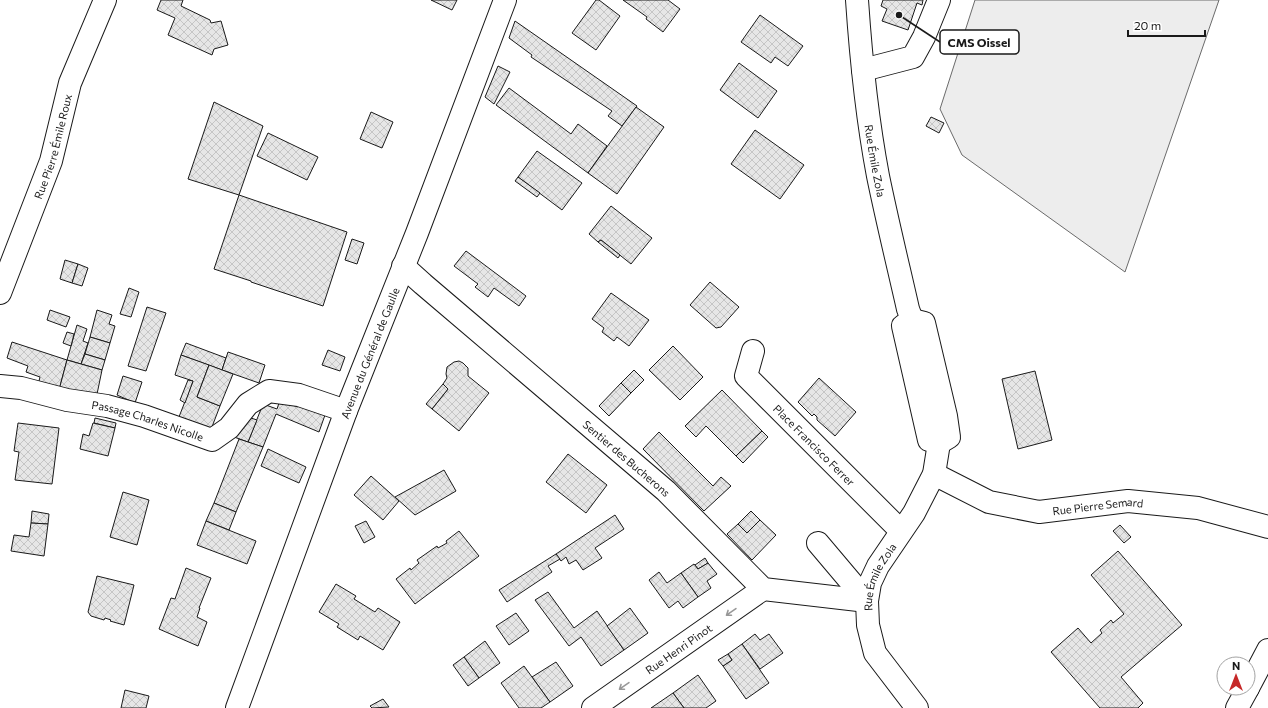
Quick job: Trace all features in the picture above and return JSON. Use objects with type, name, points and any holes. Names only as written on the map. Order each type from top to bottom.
[{"type":"street","name":"Rue Pierre Émile Roux","points":[[0,293],[51,161],[70,83],[105,0]]},
{"type":"street","name":"Avenue du Général de Gaulle","points":[[237,708],[346,412],[505,0]]},
{"type":"street","name":"Rue Émile Zola","points":[[857,0],[863,70],[878,175],[906,302],[912,320],[903,326],[929,440],[939,443],[934,474],[914,513],[878,566],[870,582],[867,601],[868,625],[875,653],[917,708]]},
{"type":"street","points":[[863,70],[913,57],[924,38],[939,0]]},
{"type":"street","name":"Sentier des Bucherons","points":[[403,266],[666,491],[763,589]]},
{"type":"street","name":"Place Francisco Ferrer","points":[[753,351],[746,376],[901,532]]},
{"type":"street","name":"Passage Charles Nicolle","points":[[0,386],[22,388],[66,400],[107,406],[144,416],[212,440],[229,428],[248,404],[269,391],[299,395],[346,412]]},
{"type":"street","name":"Rue Pierre Semard","points":[[934,474],[989,502],[1040,512],[1128,501],[1198,508],[1268,527]]},
{"type":"street","points":[[818,542],[867,601]]},
{"type":"street","points":[[763,589],[867,601]]},
{"type":"street","name":"Rue Henri Pinot","points":[[593,708],[763,589]]},
{"type":"street","points":[[1256,673],[1268,650]]},
{"type":"street","points":[[1237,708],[1244,696]]},
{"type":"shaded area","points":[[975,0],[1219,0],[1125,272],[962,155],[940,109]]},
{"type":"building","points":[[161,0],[183,0],[181,6],[210,20],[211,23],[221,21],[228,45],[214,49],[212,55],[168,35],[175,18],[157,10]]},
{"type":"building","points":[[431,0],[457,0],[452,10]]},
{"type":"building","points":[[596,0],[599,0],[620,16],[596,50],[572,33]]},
{"type":"building","points":[[623,0],[668,0],[680,9],[663,32],[646,19],[647,17]]},
{"type":"building","points":[[883,0],[923,0],[922,5],[917,3],[908,30],[882,21],[887,9],[881,6]]},
{"type":"building","points":[[760,15],[803,46],[788,66],[775,57],[771,63],[741,42]]},
{"type":"building","points":[[515,21],[637,106],[622,126],[608,116],[612,111],[531,57],[532,55],[509,38]]},
{"type":"building","points":[[739,63],[777,91],[758,118],[720,90]]},
{"type":"building","points":[[498,66],[510,72],[494,104],[485,97]]},
{"type":"building","points":[[509,88],[571,134],[578,124],[607,146],[588,173],[496,105]]},
{"type":"building","points":[[214,102],[263,126],[239,195],[188,179]]},
{"type":"building","points":[[636,107],[664,127],[617,194],[588,173]]},
{"type":"building","points":[[371,112],[393,122],[382,148],[360,139]]},
{"type":"building","points":[[931,117],[944,123],[939,133],[926,126]]},
{"type":"building","points":[[755,130],[804,165],[780,199],[731,164]]},
{"type":"building","points":[[268,133],[318,157],[307,180],[257,156]]},
{"type":"building","points":[[537,151],[582,183],[562,210],[518,177]]},
{"type":"building","points":[[518,177],[540,193],[537,197],[515,181]]},
{"type":"building","points":[[239,195],[347,232],[323,306],[214,269]]},
{"type":"building","points":[[611,206],[652,238],[631,264],[601,240],[598,242],[589,234]]},
{"type":"building","points":[[352,239],[364,243],[357,264],[345,260]]},
{"type":"building","points":[[601,240],[620,255],[618,258],[598,242]]},
{"type":"building","points":[[466,251],[526,296],[519,306],[494,288],[488,297],[475,287],[478,284],[454,266]]},
{"type":"building","points":[[65,260],[78,264],[72,283],[60,279]]},
{"type":"building","points":[[78,264],[88,268],[82,286],[72,283]]},
{"type":"building","points":[[710,282],[739,307],[721,327],[716,328],[690,305]]},
{"type":"building","points":[[129,288],[139,292],[131,317],[120,314]]},
{"type":"building","points":[[611,293],[649,320],[629,346],[617,337],[614,341],[602,332],[604,328],[592,319]]},
{"type":"building","points":[[147,307],[166,313],[146,371],[128,366]]},
{"type":"building","points":[[50,310],[70,317],[66,327],[47,320]]},
{"type":"building","points":[[97,310],[112,315],[109,324],[115,326],[110,343],[90,337]]},
{"type":"building","points":[[77,325],[87,329],[83,341],[88,343],[81,364],[67,360]]},
{"type":"building","points":[[67,332],[74,334],[71,346],[63,343]]},
{"type":"building","points":[[90,337],[110,343],[105,360],[85,354]]},
{"type":"building","points":[[12,342],[67,360],[59,390],[38,385],[40,377],[26,372],[28,366],[7,358]]},
{"type":"building","points":[[186,343],[226,358],[222,370],[181,355]]},
{"type":"building","points":[[673,346],[703,377],[680,400],[649,370]]},
{"type":"building","points":[[328,350],[345,357],[340,371],[322,365]]},
{"type":"building","points":[[228,352],[265,365],[259,383],[222,370]]},
{"type":"building","points":[[85,354],[105,360],[102,370],[81,364]]},
{"type":"building","points":[[181,355],[209,365],[197,397],[220,406],[210,432],[177,422],[193,381],[175,375]]},
{"type":"building","points":[[67,360],[102,370],[96,399],[59,390]]},
{"type":"building","points":[[459,361],[463,363],[468,368],[468,376],[489,393],[459,431],[432,409],[448,389],[443,384],[447,378],[447,367],[454,362]]},
{"type":"building","points":[[209,365],[233,374],[220,406],[197,397]]},
{"type":"building","points":[[634,370],[644,380],[631,393],[621,383]]},
{"type":"building","points":[[1035,371],[1052,440],[1018,449],[1002,379]]},
{"type":"building","points":[[123,376],[142,382],[135,403],[117,395]]},
{"type":"building","points":[[819,378],[856,412],[835,436],[817,420],[817,417],[814,414],[812,416],[798,402]]},
{"type":"building","points":[[188,380],[193,381],[185,403],[180,400]]},
{"type":"building","points":[[621,383],[631,393],[609,416],[599,406]]},
{"type":"building","points":[[443,384],[448,389],[432,409],[426,404]]},
{"type":"building","points":[[722,390],[762,431],[736,456],[706,426],[696,437],[685,426]]},
{"type":"building","points":[[280,400],[298,407],[299,405],[325,415],[319,432],[276,414],[263,447],[248,442],[263,404],[277,409]]},
{"type":"building","points":[[248,417],[257,420],[248,442],[234,437]]},
{"type":"building","points":[[95,418],[116,423],[115,428],[94,423]]},
{"type":"building","points":[[18,423],[59,428],[52,484],[15,480],[19,452],[14,451]]},
{"type":"building","points":[[93,423],[115,428],[108,456],[80,449],[83,434],[89,436]]},
{"type":"building","points":[[762,431],[768,437],[743,463],[736,456]]},
{"type":"building","points":[[659,432],[713,486],[721,477],[731,486],[704,511],[643,449]]},
{"type":"building","points":[[239,439],[263,447],[236,512],[214,503]]},
{"type":"building","points":[[268,449],[306,467],[299,483],[261,466]]},
{"type":"building","points":[[568,454],[607,485],[586,513],[546,482]]},
{"type":"building","points":[[444,470],[456,491],[415,515],[395,497]]},
{"type":"building","points":[[371,476],[399,501],[383,520],[354,495]]},
{"type":"building","points":[[123,492],[149,500],[137,545],[110,537]]},
{"type":"building","points":[[214,503],[236,512],[229,530],[206,521]]},
{"type":"building","points":[[32,511],[49,514],[48,524],[31,523]]},
{"type":"building","points":[[751,511],[760,520],[747,533],[738,524]]},
{"type":"building","points":[[615,515],[624,529],[595,548],[602,558],[583,570],[576,560],[569,564],[566,557],[561,561],[556,554]]},
{"type":"building","points":[[760,520],[776,535],[752,560],[727,534],[738,524],[747,533]]},
{"type":"building","points":[[206,521],[256,541],[247,564],[197,545]]},
{"type":"building","points":[[366,521],[375,537],[364,543],[355,526]]},
{"type":"building","points":[[31,523],[48,524],[44,556],[11,551],[14,535],[29,537]]},
{"type":"building","points":[[1120,525],[1131,537],[1124,543],[1113,531]]},
{"type":"building","points":[[459,531],[479,556],[415,604],[396,579],[419,563],[417,560],[437,546],[438,548],[447,543],[446,541]]},
{"type":"building","points":[[1118,551],[1182,625],[1121,677],[1143,703],[1138,708],[1100,708],[1051,652],[1078,628],[1091,643],[1102,633],[1100,630],[1111,620],[1113,623],[1124,614],[1091,575]]},
{"type":"building","points":[[556,554],[560,559],[548,566],[552,572],[507,602],[499,590]]},
{"type":"building","points":[[705,558],[708,563],[698,569],[695,565]]},
{"type":"building","points":[[708,563],[717,574],[707,581],[711,588],[698,597],[681,573],[694,564],[698,569]]},
{"type":"building","points":[[186,568],[211,578],[197,617],[207,622],[198,646],[159,629],[171,598],[175,599]]},
{"type":"building","points":[[659,572],[667,583],[681,573],[698,597],[683,608],[678,601],[669,608],[649,580]]},
{"type":"building","points":[[97,576],[134,585],[124,625],[105,618],[104,620],[91,616],[88,612]]},
{"type":"building","points":[[336,584],[356,596],[354,599],[375,612],[378,608],[400,622],[383,650],[360,636],[358,640],[337,627],[339,624],[319,612]]},
{"type":"building","points":[[548,592],[574,628],[597,611],[624,650],[601,666],[581,637],[569,646],[535,600]]},
{"type":"building","points":[[630,608],[648,633],[624,650],[607,626]]},
{"type":"building","points":[[516,613],[529,631],[509,645],[496,626]]},
{"type":"building","points":[[755,634],[760,640],[769,634],[783,653],[760,669],[742,644]]},
{"type":"building","points":[[485,641],[500,663],[479,678],[464,657]]},
{"type":"building","points":[[742,644],[769,683],[746,699],[723,666],[732,660],[728,654]]},
{"type":"building","points":[[728,654],[732,660],[723,666],[718,660]]},
{"type":"building","points":[[464,657],[479,678],[468,686],[453,665]]},
{"type":"building","points":[[556,662],[573,686],[550,702],[532,677]]},
{"type":"building","points":[[524,666],[550,702],[541,708],[519,708],[501,683]]},
{"type":"building","points":[[698,675],[716,701],[706,708],[684,708],[673,693]]},
{"type":"building","points":[[125,690],[149,696],[146,708],[121,708]]},
{"type":"building","points":[[673,693],[684,708],[651,708]]},
{"type":"building","points":[[383,699],[389,707],[372,708],[370,706]]},
{"type":"place","name":"CMS Oissel","points":[[899,15]]}]
